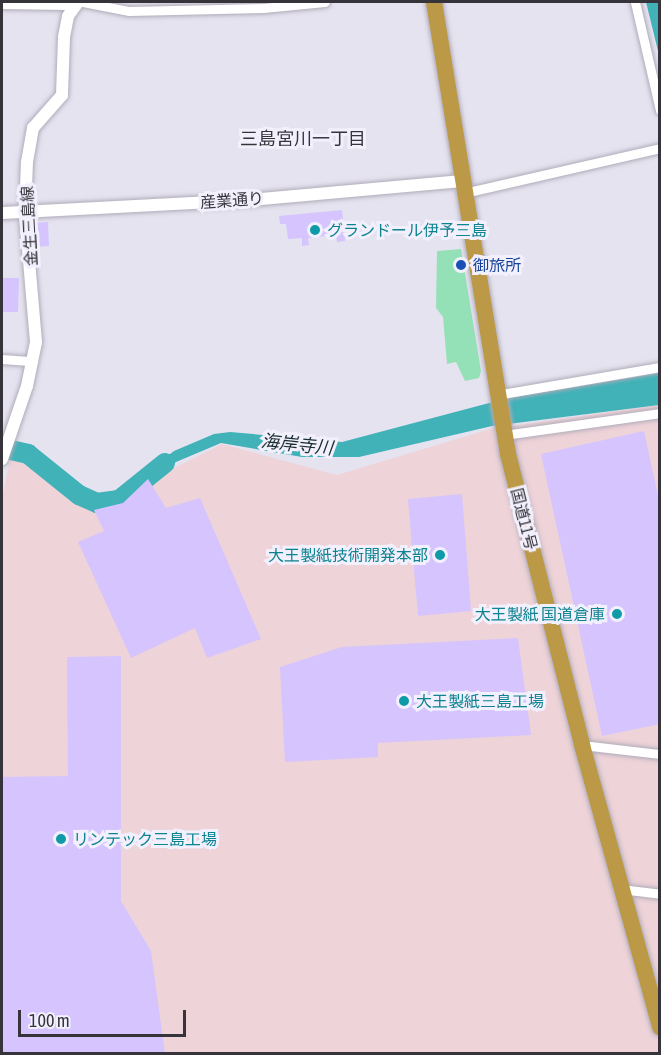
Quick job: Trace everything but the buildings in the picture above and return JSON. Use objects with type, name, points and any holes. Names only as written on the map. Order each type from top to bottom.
[{"type":"highway","name":"国道11号","points":[[434,2],[503,430],[582,745],[660,1027]]},
{"type":"main road","name":"金生三島線","points":[[2,457],[33,361],[36,328],[25,213],[33,129],[62,95],[64,37],[69,16],[77,2]]},
{"type":"main road","name":"産業通り","points":[[2,213],[463,187]]},
{"type":"street","points":[[2,4],[66,5],[77,2]]},
{"type":"street","points":[[83,2],[129,11],[325,2]]},
{"type":"street","points":[[635,2],[660,110]]},
{"type":"street","points":[[463,187],[660,148]]},
{"type":"street","points":[[2,359],[33,361]]},
{"type":"street","points":[[497,398],[660,367]]},
{"type":"street","points":[[503,430],[660,413]]},
{"type":"street","points":[[582,745],[660,754]]},
{"type":"street","points":[[621,889],[660,894]]},
{"type":"shaded area","points":[[659,405],[659,1053],[2,1054],[2,498],[11,455],[90,510],[222,444],[337,475],[490,429]]},
{"type":"green space","points":[[461,249],[481,371],[479,378],[465,381],[456,362],[447,364],[443,317],[436,308],[437,251]]},
{"type":"water","points":[[646,2],[659,2],[659,55]]},
{"type":"water","points":[[659,373],[659,405],[492,426],[359,457],[302,457],[221,443],[176,462],[152,482],[144,474],[174,451],[214,434],[230,432],[342,442],[508,398]]},
{"type":"waterway","name":"海岸寺川","points":[[2,448],[28,454],[79,495],[97,503],[119,500],[165,463]]},
{"type":"place","name":"グランドール伊予三島","points":[[315,230]]},
{"type":"place","name":"御旅所","points":[[461,265]]},
{"type":"place","name":"大王製紙技術開発本部","points":[[440,555]]},
{"type":"place","name":"大王製紙 国道倉庫","points":[[617,614]]},
{"type":"place","name":"大王製紙三島工場","points":[[404,701]]},
{"type":"place","name":"リンテック三島工場","points":[[61,839]]},
{"type":"district","name":"三島宮川一丁目","points":[[303,139]]}]
